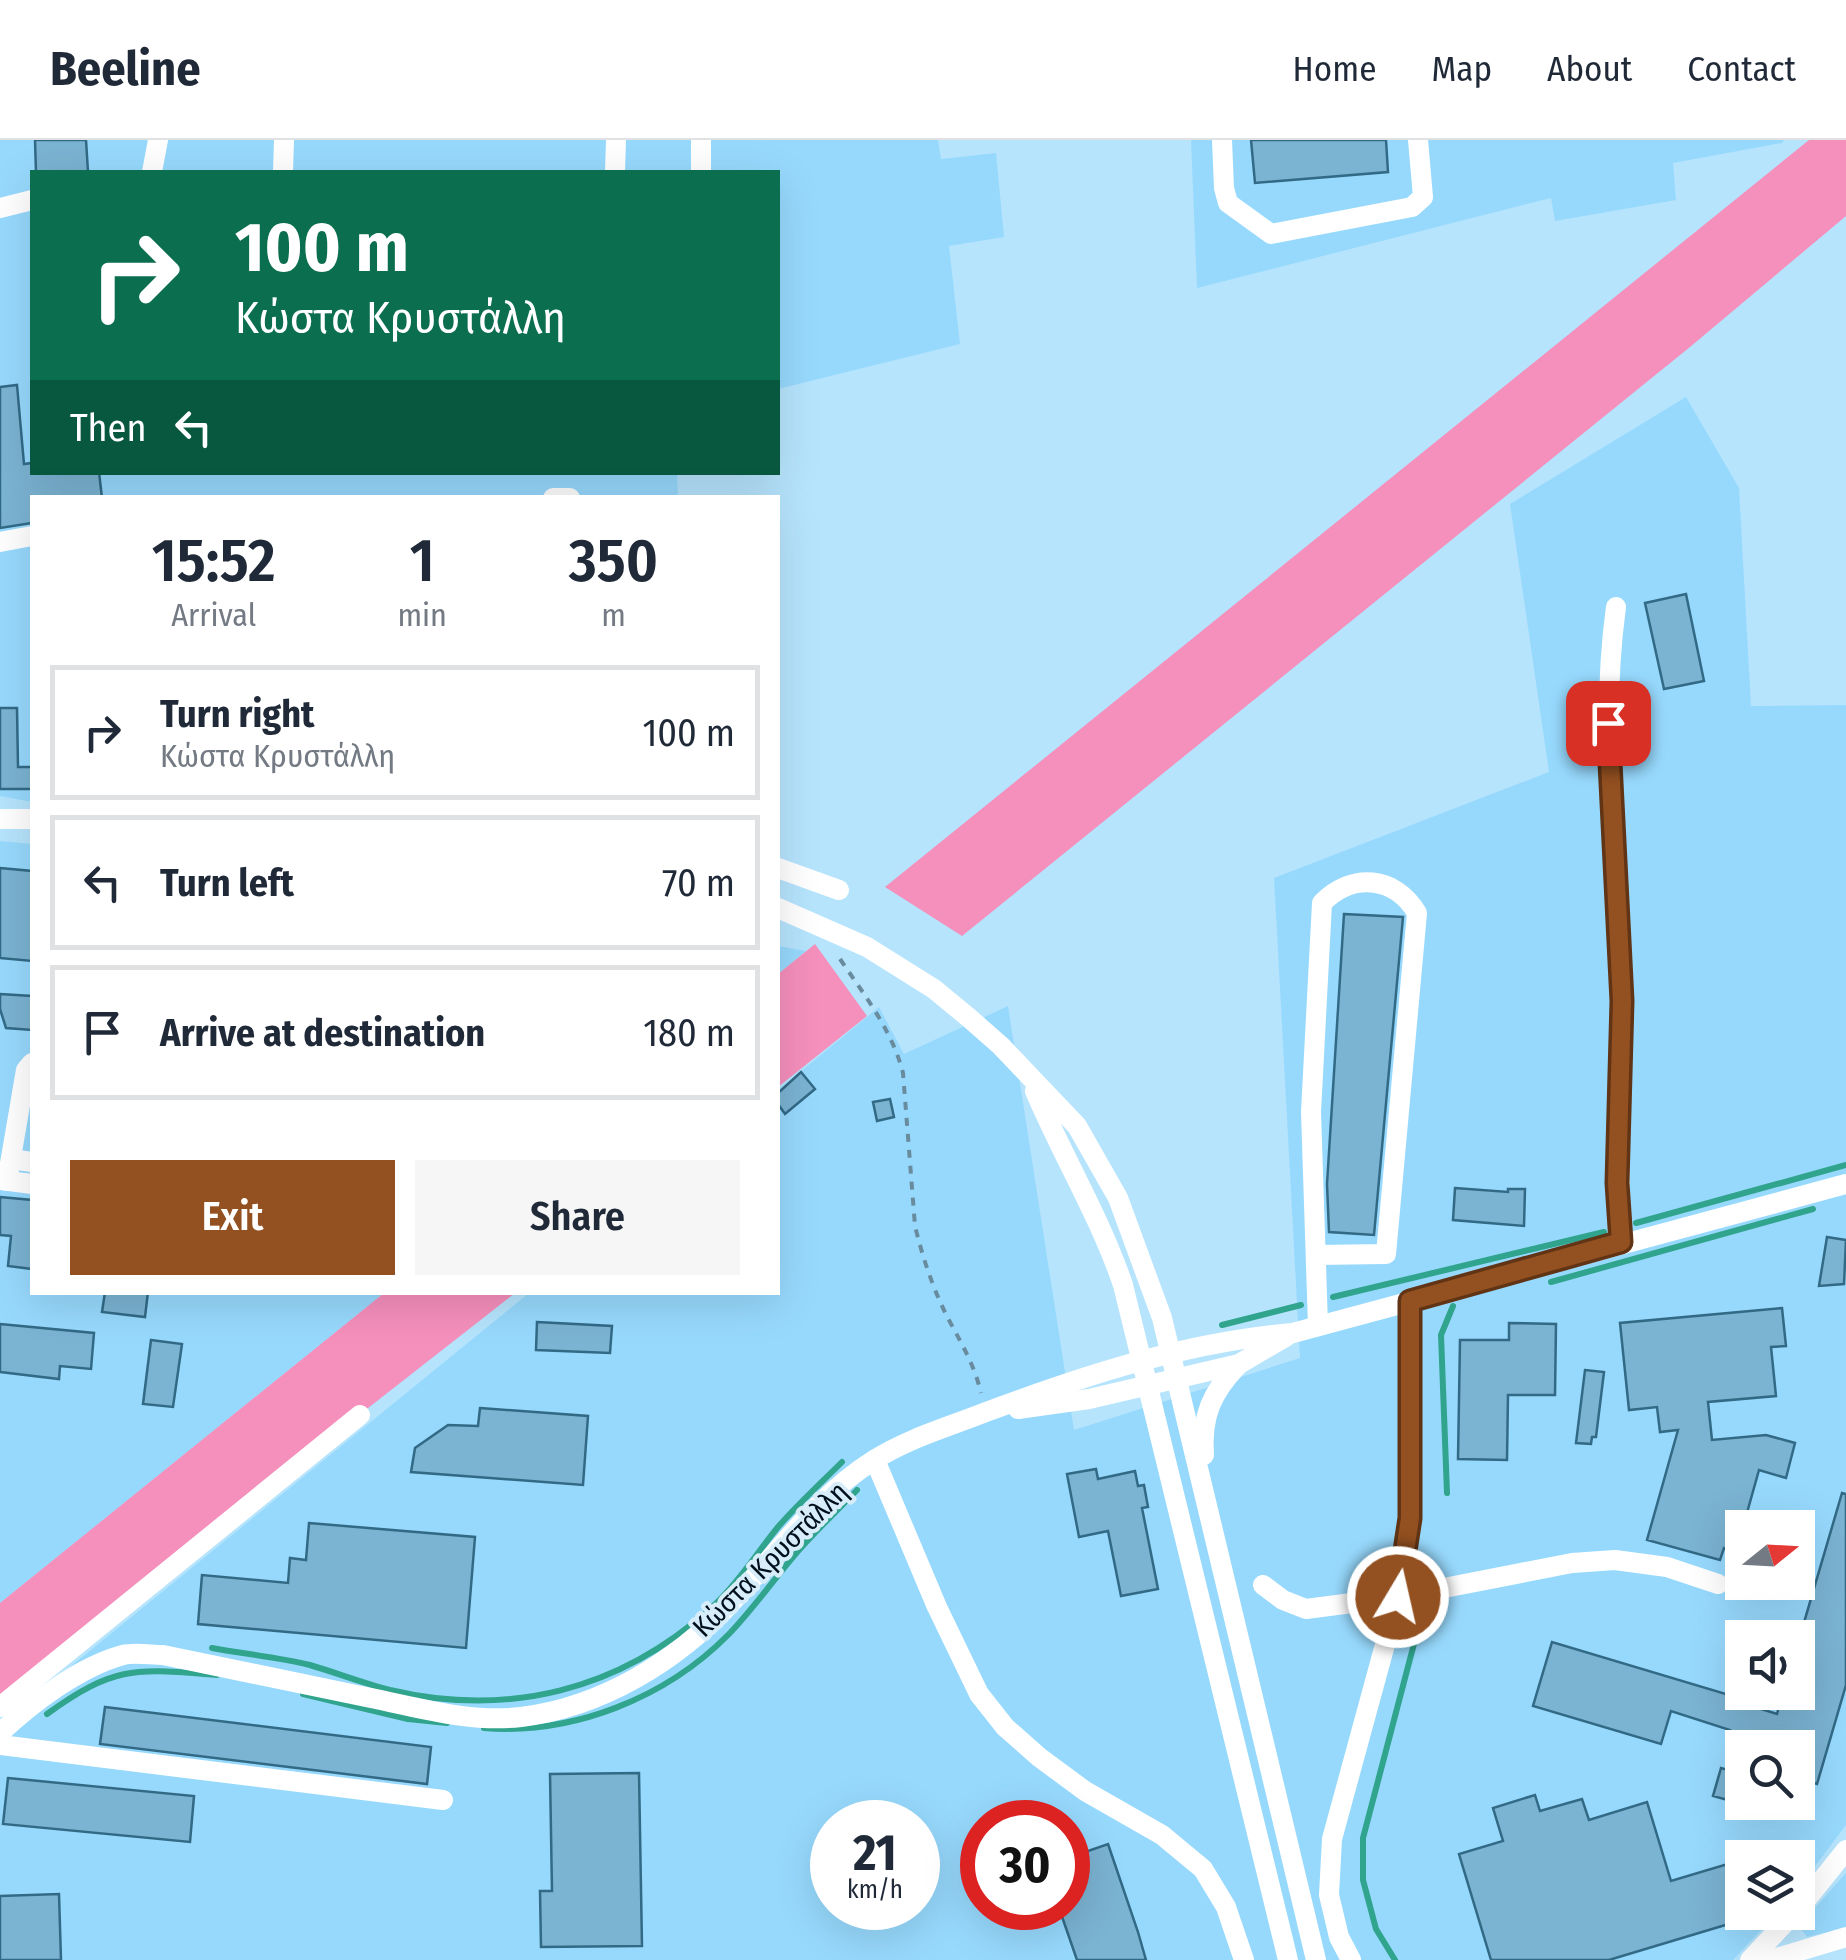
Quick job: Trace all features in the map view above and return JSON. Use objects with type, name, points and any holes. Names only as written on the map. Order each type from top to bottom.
[{"type":"street","points":[[152,170],[158,140]]},
{"type":"street","points":[[283,170],[284,140]]},
{"type":"street","points":[[614,170],[616,140]]},
{"type":"street","points":[[701,140],[701,170]]},
{"type":"street","points":[[1222,140],[1228,203],[1272,234],[1412,207],[1423,197],[1418,140]]},
{"type":"street","points":[[0,208],[30,200]]},
{"type":"street","points":[[0,542],[30,536]]},
{"type":"street","points":[[1616,607],[1608,665],[1608,752],[1622,1001],[1617,1183],[1621,1242]]},
{"type":"street","points":[[0,816],[29,818]]},
{"type":"street","points":[[780,869],[839,890]]},
{"type":"street","points":[[1316,1256],[1386,1254],[1418,913],[1394,888],[1371,881],[1349,884],[1322,903],[1311,1112],[1318,1326]]},
{"type":"street","points":[[780,909],[834,939],[902,967],[934,989],[1000,1046],[1076,1126],[1118,1198],[1151,1280],[1171,1353],[1316,1960]]},
{"type":"street","points":[[4,1181],[22,1160],[26,1070],[30,1065]]},
{"type":"street","points":[[1029,1079],[1110,1248],[1143,1360],[1288,1960]]},
{"type":"street","points":[[4,1181],[30,1184]]},
{"type":"street","name":"Κώστα Κρυστάλλη","points":[[42,1686],[66,1682],[125,1654],[163,1655],[458,1716],[519,1717],[575,1706],[638,1679],[682,1648],[728,1606],[819,1502],[875,1460],[925,1434],[1083,1376],[1232,1338],[1293,1333],[1846,1184]]},
{"type":"street","points":[[1351,1960],[1338,1937],[1329,1896],[1332,1839],[1398,1597],[1410,1518],[1410,1301]]},
{"type":"street","name":"Κώστα Κρυστάλλη","points":[[982,1414],[1089,1399],[1239,1364],[1293,1333]]},
{"type":"street","points":[[1208,1512],[1204,1418],[1220,1383],[1239,1364]]},
{"type":"street","points":[[0,1733],[42,1686],[360,1415]]},
{"type":"street","points":[[875,1460],[936,1607],[979,1694],[1005,1728],[1039,1757],[1085,1792],[1162,1835],[1203,1869],[1226,1906],[1244,1960]]},
{"type":"street","points":[[1263,1585],[1283,1600],[1306,1609],[1398,1597],[1572,1563],[1615,1560],[1667,1568],[1718,1584]]},
{"type":"street","points":[[0,1706],[42,1686]]},
{"type":"street","points":[[0,1745],[442,1800]]},
{"type":"street","points":[[1815,1888],[1846,1850]]},
{"type":"street","points":[[1750,1960],[1778,1930]]},
{"type":"street","points":[[1770,1960],[1846,1937]]},
{"type":"path","points":[[834,939],[898,1054],[903,1074],[915,1226],[949,1320],[970,1355],[981,1391],[982,1414]]},
{"type":"shaded area","points":[[0,140],[938,140],[941,159],[996,153],[1004,237],[949,246],[960,344],[780,389],[780,170],[30,170],[30,475],[677,475],[678,495],[30,495],[30,802],[0,796]]},
{"type":"shaded area","points":[[1191,140],[1784,140],[1673,163],[1676,200],[1555,221],[1551,198],[1197,288]]},
{"type":"shaded area","points":[[1809,140],[1846,140],[1846,216],[1690,347],[962,936],[885,887]]},
{"type":"shaded area","points":[[1686,397],[1739,488],[1751,706],[1846,705],[1846,1825],[1815,1866],[1815,1840],[1725,1840],[1725,1930],[1761,1930],[1733,1960],[0,1960],[0,1724],[527,1295],[780,1295],[780,1088],[879,1007],[904,1054],[1008,1006],[1074,1430],[1300,1358],[1274,878],[1549,772],[1510,504]]},
{"type":"shaded area","points":[[0,841],[30,844],[30,1295],[382,1295],[0,1603]]},
{"type":"shaded area","points":[[815,944],[867,1016],[780,1085],[780,972]]},
{"type":"shaded area","points":[[780,946],[806,951],[780,972]]},
{"type":"shaded area","points":[[382,1295],[512,1295],[0,1696],[0,1603]]},
{"type":"shaded area","points":[[1846,1873],[1846,1928],[1807,1937],[1802,1930],[1815,1930],[1815,1908]]},
{"type":"building","points":[[35,140],[86,140],[88,170],[36,170]]},
{"type":"building","points":[[1251,140],[1386,140],[1388,172],[1255,183]]},
{"type":"building","points":[[17,385],[24,464],[30,463],[30,475],[99,475],[102,495],[30,495],[30,523],[0,528],[0,387]]},
{"type":"building","points":[[1686,594],[1704,681],[1664,689],[1645,603]]},
{"type":"building","points":[[0,708],[17,708],[18,767],[30,767],[30,789],[0,789]]},
{"type":"building","points":[[0,868],[30,871],[30,961],[0,958]]},
{"type":"building","points":[[1344,914],[1403,917],[1374,1235],[1329,1232],[1327,1184]]},
{"type":"building","points":[[0,994],[30,996],[30,1030],[6,1028]]},
{"type":"building","points":[[801,1072],[815,1089],[785,1114],[780,1107],[780,1091]]},
{"type":"building","points":[[890,1099],[894,1117],[877,1121],[873,1102]]},
{"type":"building","points":[[1455,1188],[1508,1192],[1525,1189],[1524,1226],[1453,1220]]},
{"type":"building","points":[[0,1197],[30,1200],[30,1269],[8,1266],[11,1236],[0,1235]]},
{"type":"building","points":[[1827,1237],[1846,1240],[1844,1284],[1819,1286]]},
{"type":"building","points":[[105,1295],[148,1295],[145,1317],[102,1312]]},
{"type":"building","points":[[1782,1308],[1786,1346],[1771,1347],[1776,1396],[1708,1402],[1712,1440],[1766,1435],[1795,1443],[1786,1478],[1759,1470],[1748,1510],[1725,1510],[1725,1548],[1720,1560],[1647,1540],[1678,1430],[1660,1432],[1657,1407],[1629,1410],[1620,1323]]},
{"type":"building","points":[[537,1322],[612,1326],[610,1353],[536,1350]]},
{"type":"building","points":[[1509,1323],[1556,1324],[1555,1395],[1508,1395],[1507,1460],[1458,1459],[1460,1340],[1509,1340]]},
{"type":"building","points":[[0,1324],[94,1333],[91,1369],[60,1366],[59,1379],[0,1372]]},
{"type":"building","points":[[151,1340],[182,1344],[173,1407],[143,1404]]},
{"type":"building","points":[[1585,1370],[1604,1372],[1596,1437],[1592,1437],[1591,1444],[1576,1443]]},
{"type":"building","points":[[480,1408],[588,1416],[583,1485],[411,1472],[415,1448],[448,1425],[478,1426]]},
{"type":"building","points":[[1096,1469],[1098,1479],[1135,1471],[1138,1486],[1144,1485],[1148,1507],[1142,1508],[1158,1589],[1121,1596],[1108,1531],[1079,1537],[1067,1474]]},
{"type":"building","points":[[1842,1493],[1846,1494],[1846,1685],[1817,1784],[1815,1730],[1730,1730],[1671,1711],[1661,1744],[1533,1706],[1552,1642],[1725,1694],[1725,1710],[1777,1714],[1778,1710],[1815,1710],[1815,1620],[1805,1620],[1811,1600],[1815,1600],[1815,1585]]},
{"type":"building","points":[[309,1523],[475,1537],[466,1648],[198,1624],[202,1575],[288,1583],[290,1558],[306,1560]]},
{"type":"building","points":[[105,1707],[431,1747],[427,1784],[100,1744]]},
{"type":"building","points":[[1721,1768],[1725,1769],[1725,1799],[1713,1796]]},
{"type":"building","points":[[639,1773],[642,1946],[541,1947],[540,1891],[552,1891],[550,1774]]},
{"type":"building","points":[[8,1778],[194,1796],[190,1842],[3,1824]]},
{"type":"building","points":[[1535,1795],[1540,1811],[1582,1799],[1589,1820],[1647,1802],[1671,1881],[1725,1865],[1725,1925],[1609,1960],[1491,1960],[1459,1854],[1503,1841],[1493,1808]]},
{"type":"building","points":[[1108,1844],[1146,1960],[1077,1960],[1067,1930],[1090,1930],[1090,1850]]},
{"type":"building","points":[[59,1894],[61,1960],[0,1960],[0,1896]]},
{"type":"waterway","points":[[1636,1223],[1846,1165]]},
{"type":"waterway","points":[[1551,1282],[1813,1209]]},
{"type":"waterway","points":[[1333,1297],[1604,1232]]},
{"type":"waterway","points":[[1222,1325],[1301,1305]]},
{"type":"waterway","points":[[1447,1493],[1441,1335],[1453,1306]]},
{"type":"waterway","points":[[212,1648],[298,1662],[390,1690],[434,1698],[477,1701],[560,1690],[600,1678],[638,1660],[710,1609],[786,1518],[842,1462]]},
{"type":"waterway","points":[[484,1728],[517,1729],[584,1718],[616,1708],[677,1677],[729,1634],[801,1548],[857,1490]]},
{"type":"waterway","points":[[1395,1960],[1376,1929],[1363,1880],[1363,1838],[1420,1621]]},
{"type":"waterway","points":[[47,1714],[110,1678],[146,1672],[217,1675]]},
{"type":"waterway","points":[[303,1694],[408,1719],[447,1723]]},
{"type":"route","points":[[1398,1597],[1410,1518],[1410,1301],[1621,1242],[1617,1183],[1622,1001],[1608,723]]}]
